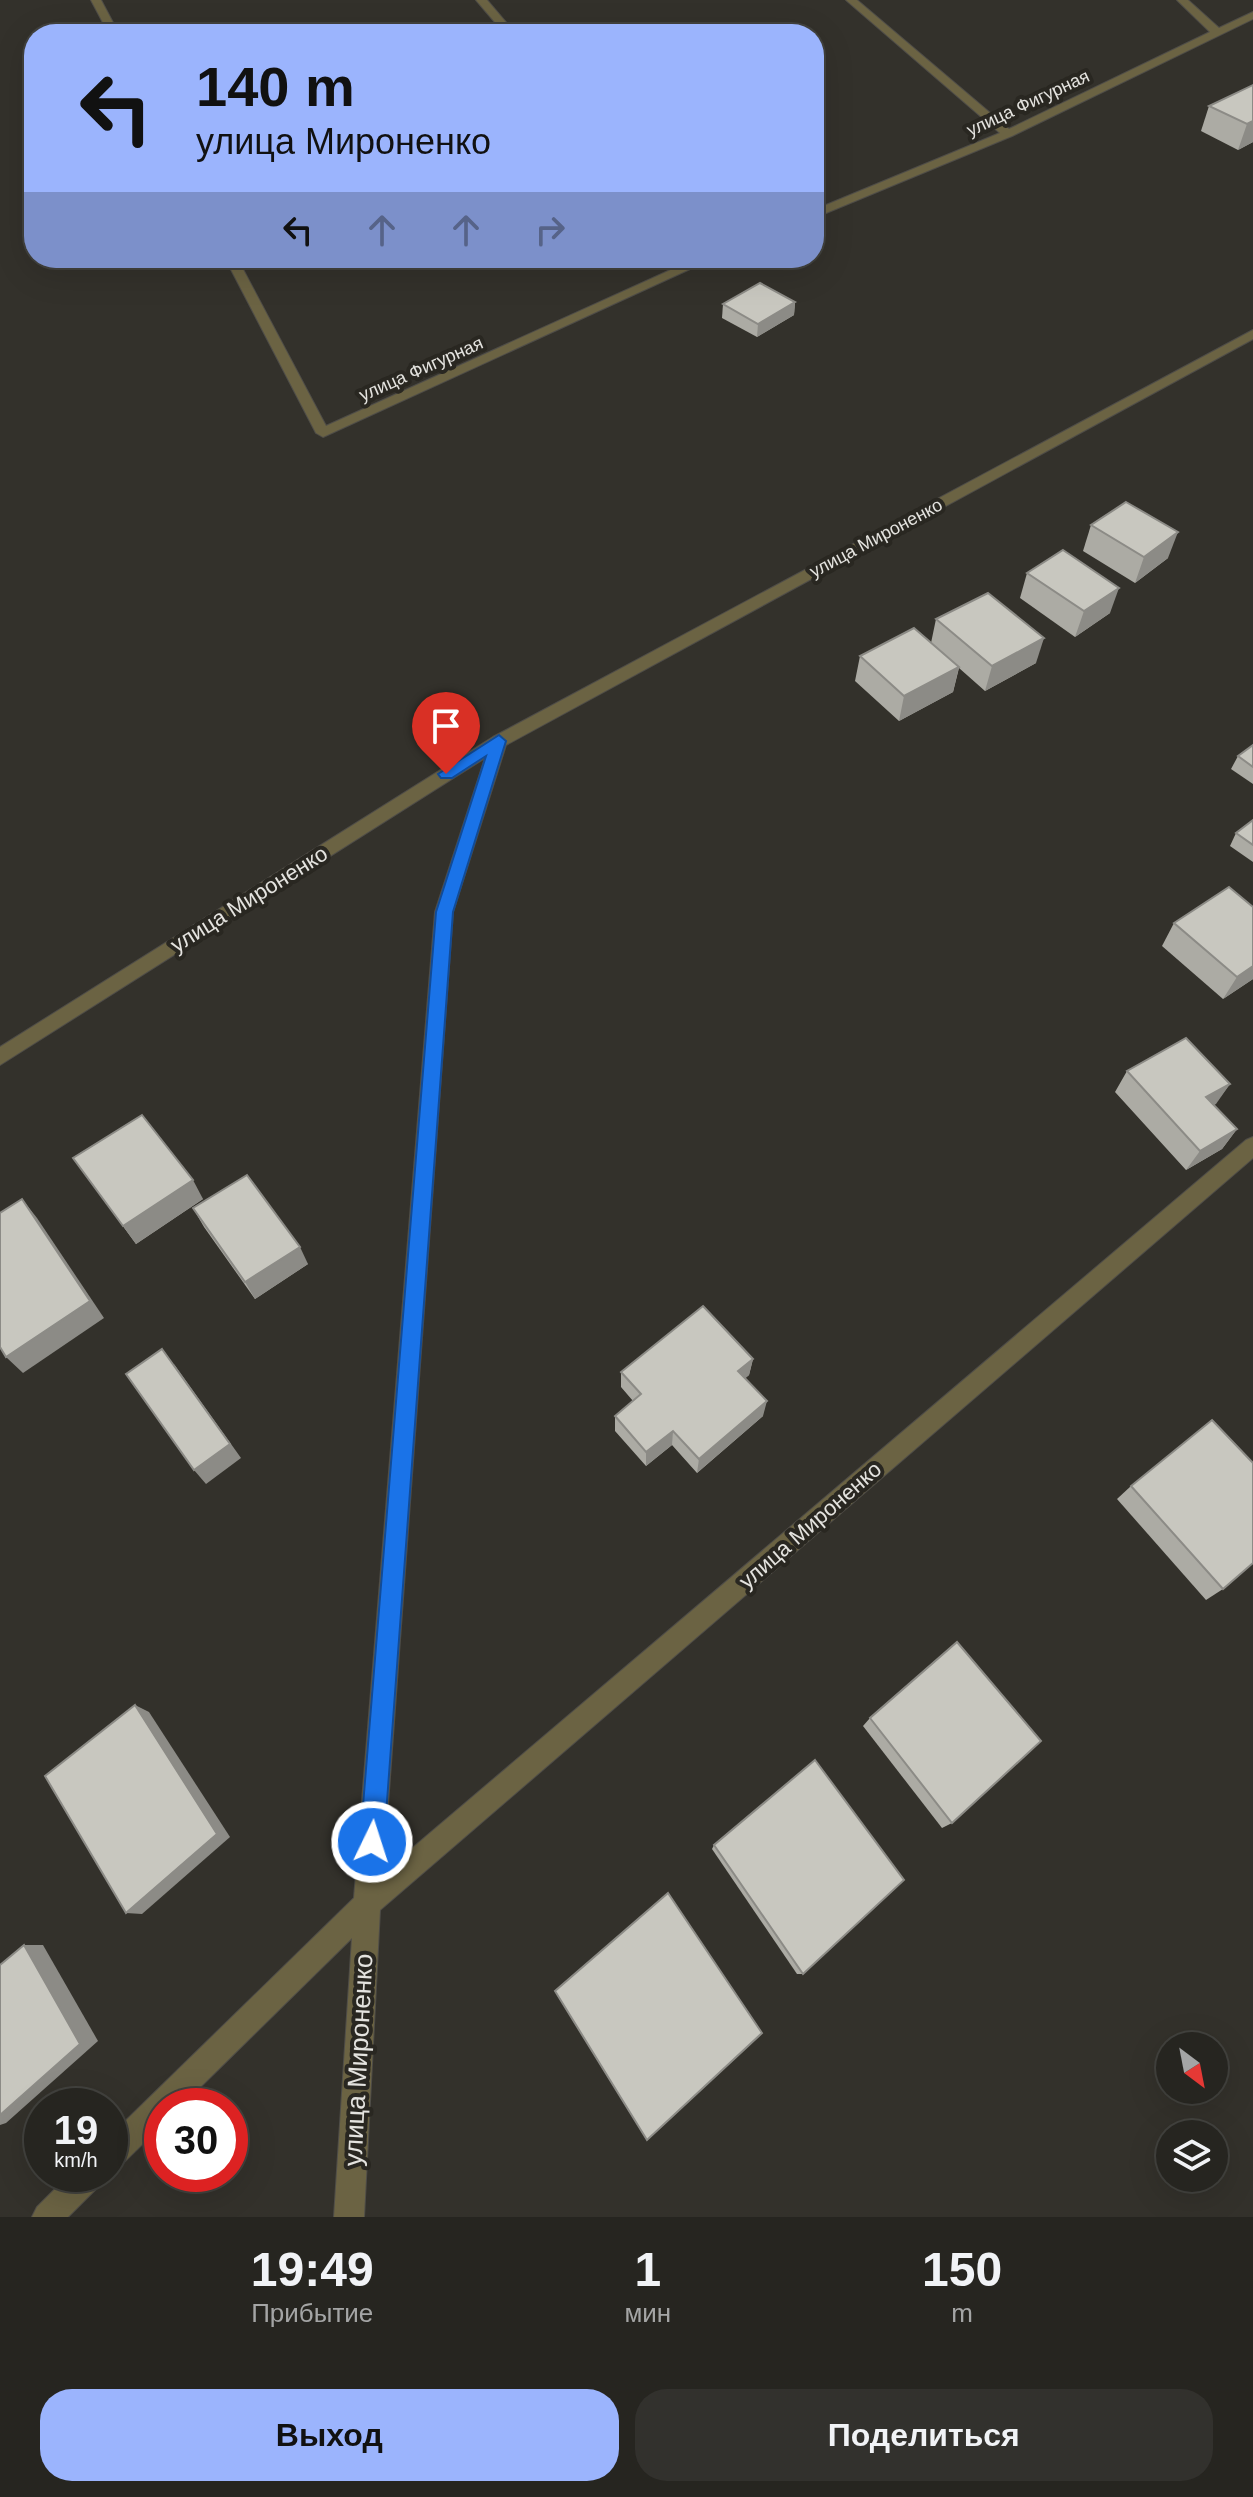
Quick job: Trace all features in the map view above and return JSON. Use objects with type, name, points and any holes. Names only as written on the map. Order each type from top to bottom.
[{"type":"street","points":[[96,0],[109,24]]},
{"type":"street","points":[[481,0],[502,24]]},
{"type":"street","points":[[851,0],[1008,134]]},
{"type":"street","points":[[1182,0],[1216,31]]},
{"type":"street","name":"улица Фигурная","points":[[824,210],[1008,134],[1253,15]]},
{"type":"street","name":"улица Фигурная","points":[[236,268],[323,433],[686,268]]},
{"type":"street","name":"улица Мироненко","points":[[0,1057],[499,741],[1253,334]]},
{"type":"street","name":"улица Мироненко","points":[[349,2217],[367,1904],[444,912],[499,741]]},
{"type":"street","name":"улица Мироненко","points":[[128,2138],[367,1904],[1253,1146]]},
{"type":"street","points":[[47,2217],[73,2192]]},
{"type":"building","points":[[1253,85],[1253,121],[1247,124],[1209,106]]},
{"type":"building","points":[[760,283],[795,302],[758,324],[723,304]]},
{"type":"building","points":[[1126,502],[1178,532],[1144,557],[1091,525]]},
{"type":"building","points":[[1063,550],[1119,588],[1084,611],[1027,573]]},
{"type":"building","points":[[988,593],[1044,638],[992,666],[936,619]]},
{"type":"building","points":[[914,628],[959,667],[904,696],[860,656]]},
{"type":"building","points":[[1253,745],[1253,767],[1238,756]]},
{"type":"building","points":[[1253,820],[1253,845],[1236,833]]},
{"type":"building","points":[[1229,887],[1253,907],[1253,966],[1237,977],[1174,923]]},
{"type":"building","points":[[1186,1038],[1230,1084],[1206,1097],[1237,1129],[1200,1151],[1127,1071]]},
{"type":"building","points":[[142,1115],[193,1180],[123,1226],[73,1158]]},
{"type":"building","points":[[247,1175],[300,1247],[245,1282],[193,1208]]},
{"type":"building","points":[[22,1199],[90,1301],[6,1357],[0,1347],[0,1213]]},
{"type":"building","points":[[703,1306],[753,1359],[738,1371],[767,1401],[699,1459],[673,1431],[646,1452],[615,1416],[641,1394],[621,1372]]},
{"type":"building","points":[[162,1349],[230,1444],[194,1470],[126,1374]]},
{"type":"building","points":[[1212,1420],[1253,1463],[1253,1563],[1223,1589],[1131,1486]]},
{"type":"building","points":[[957,1642],[1041,1741],[952,1823],[870,1718]]},
{"type":"building","points":[[135,1705],[217,1834],[126,1913],[45,1776]]},
{"type":"building","points":[[815,1760],[904,1880],[803,1974],[714,1845]]},
{"type":"building","points":[[668,1893],[762,2033],[647,2140],[555,1991]]},
{"type":"building","points":[[24,1945],[80,2044],[30,2088],[24,2088],[24,2094],[0,2115],[0,1965]]},
{"type":"route","points":[[372,1842],[444,912],[499,741],[446,774]]}]
